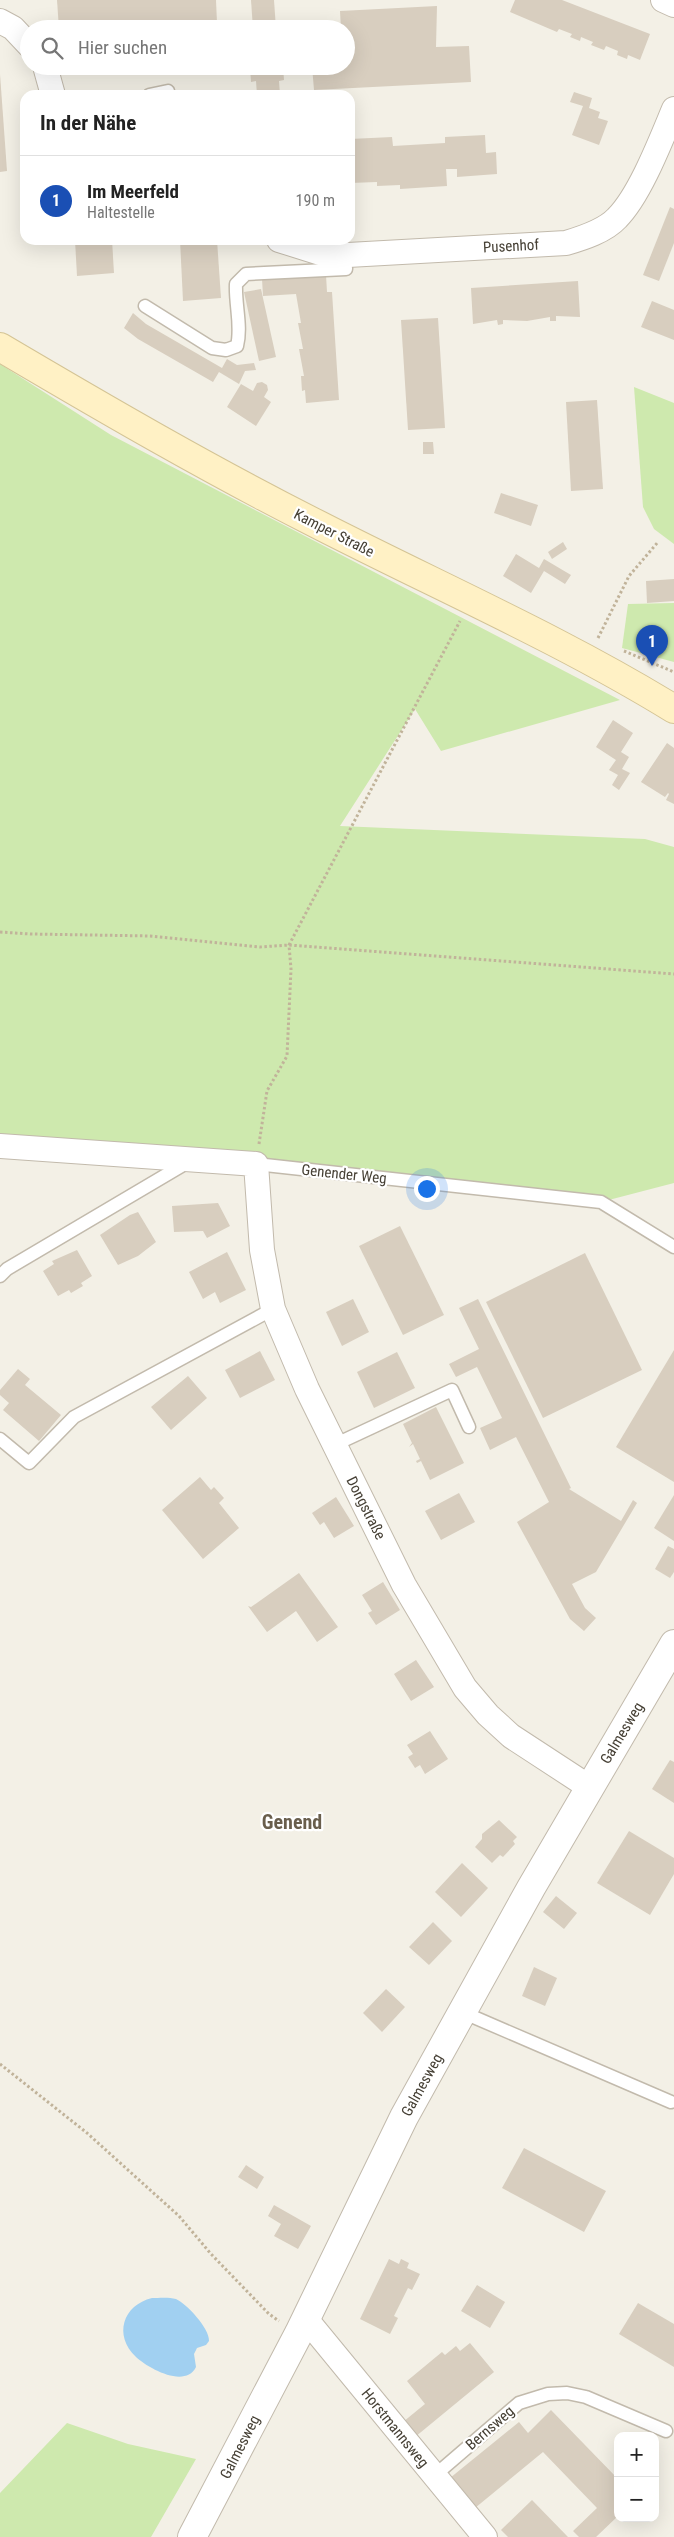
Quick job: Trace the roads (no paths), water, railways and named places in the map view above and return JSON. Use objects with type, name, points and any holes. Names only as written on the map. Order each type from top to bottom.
[{"type":"main road","name":"Kamper Straße","points":[[0,347],[189,458],[319,525],[530,629],[674,709]]},
{"type":"street","points":[[663,0],[674,5]]},
{"type":"street","points":[[0,21],[13,28],[20,35]]},
{"type":"street","points":[[47,75],[52,90]]},
{"type":"street","name":"Pusenhof","points":[[295,245],[330,256],[345,256],[566,242],[586,237],[617,219],[633,196],[674,109]]},
{"type":"street","name":"Genender Weg","points":[[0,1146],[256,1164]]},
{"type":"street","name":"Dongstraße","points":[[256,1164],[262,1250],[273,1309],[307,1389],[404,1585],[465,1688],[488,1715],[511,1736],[590,1787]]},
{"type":"street","name":"Galmesweg","points":[[192,2537],[302,2326],[404,2117],[590,1787],[674,1644]]},
{"type":"street","name":"Horstmannsweg","points":[[302,2326],[485,2537]]},
{"type":"lane","points":[[145,306],[212,348],[226,350],[237,346],[240,333],[235,300],[236,284],[246,274],[346,269],[345,256]]},
{"type":"lane","points":[[0,1276],[192,1159]]},
{"type":"lane","name":"Genender Weg","points":[[256,1164],[602,1202],[674,1247]]},
{"type":"lane","points":[[0,1439],[29,1463],[74,1417],[273,1309]]},
{"type":"lane","points":[[334,1445],[452,1390],[469,1427]]},
{"type":"lane","points":[[462,2012],[671,2102]]},
{"type":"lane","name":"Bernsweg","points":[[434,2476],[519,2403],[548,2394],[586,2397],[666,2431]]},
{"type":"water","points":[[152,2298],[176,2299],[192,2311],[206,2330],[209,2341],[206,2345],[197,2348],[194,2354],[196,2367],[191,2373],[184,2376],[175,2376],[157,2371],[136,2357],[129,2348],[123,2331],[128,2314],[134,2307]]},
{"type":"place","name":"Im Meerfeld","points":[[652,666]]},
{"type":"district","name":"Genend","points":[[292,1822]]}]
